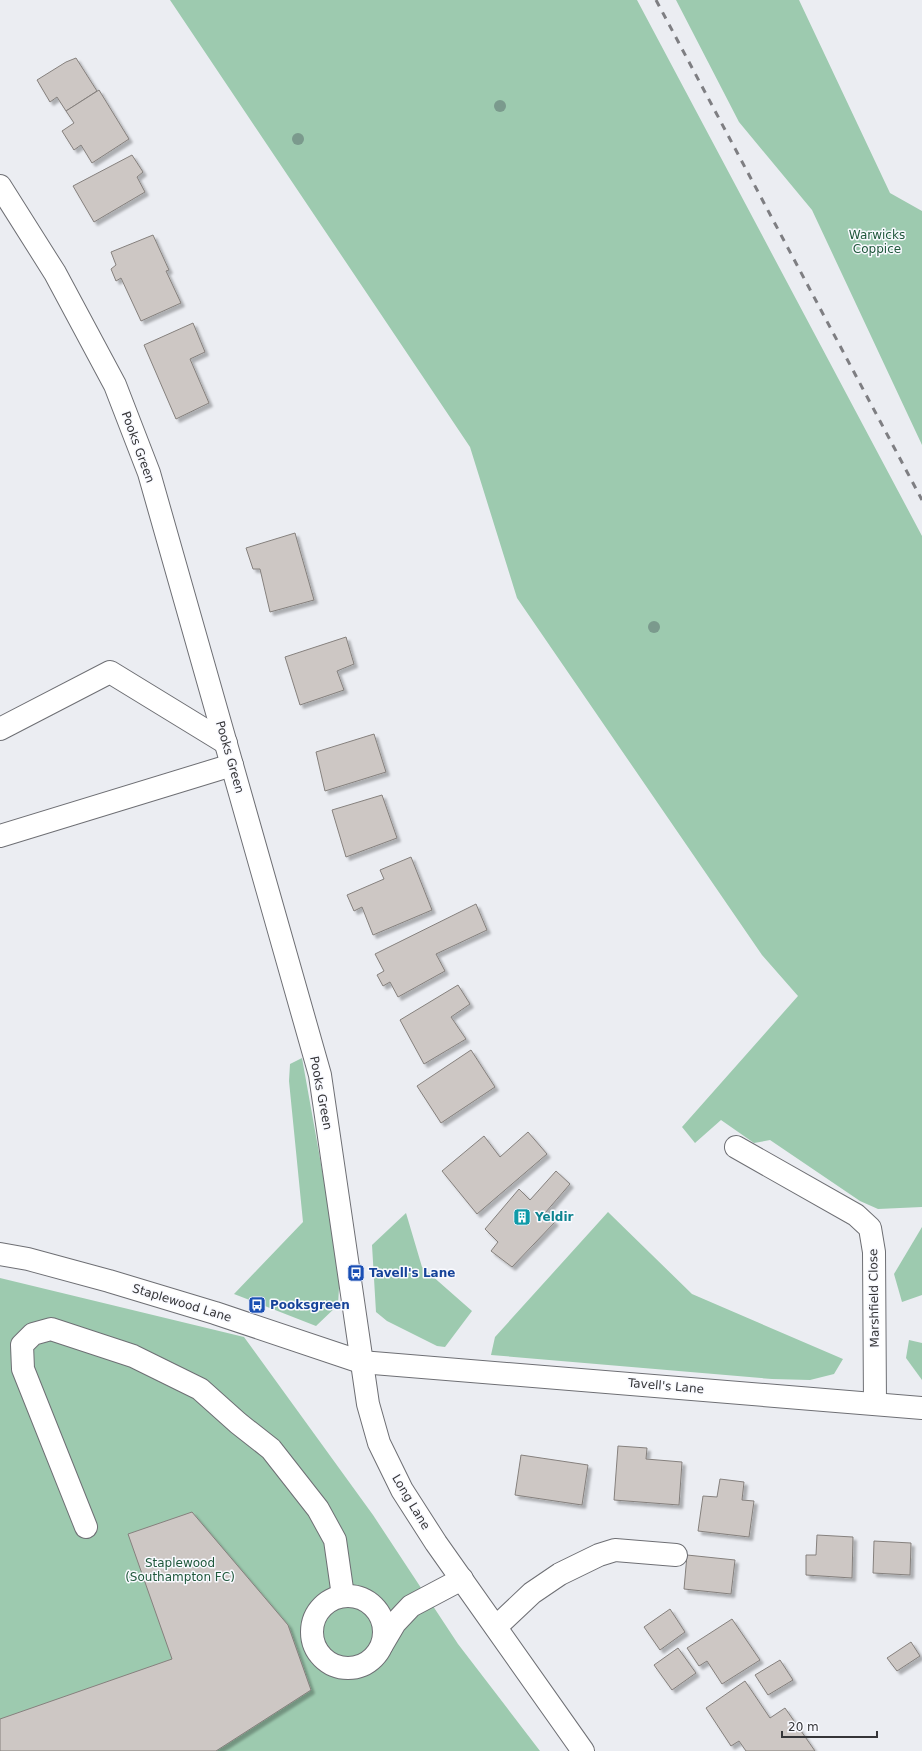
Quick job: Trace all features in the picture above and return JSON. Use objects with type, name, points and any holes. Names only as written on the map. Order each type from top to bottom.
[{"type":"street","name":"Pooks Green","points":[[0,186],[55,273],[115,385],[149,473],[320,1075],[361,1362]]},
{"type":"street","points":[[0,729],[110,672],[226,743]]},
{"type":"street","points":[[0,836],[232,765]]},
{"type":"street","name":"Marshfield Close","points":[[736,1147],[842,1206],[856,1215],[870,1228],[874,1252],[875,1403]]},
{"type":"street","name":"Staplewood Lane","points":[[0,1254],[28,1259],[109,1281],[215,1313],[361,1362]]},
{"type":"street","points":[[86,1528],[23,1369],[22,1345],[33,1334],[50,1329],[132,1356],[200,1389],[238,1423],[271,1449],[318,1509],[335,1540],[343,1596]]},
{"type":"street","name":"Tavell's Lane","points":[[361,1362],[922,1408]]},
{"type":"street","name":"Long Lane","points":[[361,1362],[368,1404],[378,1443],[402,1490],[462,1579],[583,1751]]},
{"type":"street","points":[[496,1627],[521,1603],[549,1581],[599,1555],[615,1550],[676,1555]]},
{"type":"street","points":[[379,1650],[383,1639],[384,1628],[381,1617],[366,1601],[355,1597],[343,1596],[323,1606],[316,1615],[312,1627],[312,1639],[317,1651],[325,1660],[336,1666],[348,1669],[360,1666],[371,1660],[379,1650],[394,1623],[410,1606],[462,1579]]},
{"type":"green space","points":[[170,0],[637,0],[922,536],[922,1207],[878,1209],[860,1201],[770,1140],[754,1143],[721,1120],[695,1143],[682,1127],[798,996],[762,955],[517,598],[470,447]]},
{"type":"green space","name":"Warwicks Coppice","points":[[676,0],[799,0],[890,193],[922,211],[922,445],[812,210],[739,122]]},
{"type":"green space","points":[[302,1058],[340,1270],[338,1305],[316,1326],[234,1294],[303,1222],[289,1081],[290,1064]]},
{"type":"green space","points":[[608,1212],[692,1294],[843,1359],[834,1374],[810,1380],[772,1379],[491,1355],[495,1337]]},
{"type":"green space","points":[[406,1213],[422,1267],[472,1311],[445,1347],[437,1346],[387,1321],[376,1312],[372,1245]]},
{"type":"green space","points":[[922,1227],[922,1295],[902,1302],[894,1274]]},
{"type":"green space","name":"Staplewood (Southampton FC)","points":[[0,1278],[244,1337],[373,1515],[458,1644],[540,1751],[0,1751]]},
{"type":"green space","points":[[909,1340],[922,1343],[922,1380],[906,1358]]},
{"type":"building","points":[[76,58],[97,91],[66,111],[57,97],[50,102],[37,80],[66,62]]},
{"type":"building","points":[[99,90],[129,139],[92,163],[81,145],[74,150],[62,131],[74,123],[66,111]]},
{"type":"building","points":[[132,155],[143,172],[137,177],[145,192],[94,222],[73,186]]},
{"type":"building","points":[[153,235],[169,270],[166,271],[181,303],[141,321],[121,278],[116,281],[111,269],[116,265],[111,252]]},
{"type":"building","points":[[193,323],[205,352],[190,359],[209,403],[176,419],[144,345]]},
{"type":"building","points":[[295,533],[314,600],[270,612],[260,569],[253,569],[246,548]]},
{"type":"building","points":[[346,637],[354,664],[337,671],[344,690],[300,705],[285,657]]},
{"type":"building","points":[[374,734],[386,772],[325,791],[316,752]]},
{"type":"building","points":[[382,795],[397,838],[346,857],[332,810]]},
{"type":"building","points":[[411,857],[432,910],[373,935],[362,907],[354,911],[347,895],[384,879],[380,870]]},
{"type":"building","points":[[476,904],[487,930],[436,954],[445,971],[398,997],[390,982],[383,986],[377,975],[384,971],[375,954]]},
{"type":"building","points":[[458,985],[470,1004],[451,1017],[466,1039],[424,1064],[400,1020]]},
{"type":"building","points":[[471,1050],[495,1087],[441,1123],[417,1086]]},
{"type":"building","points":[[528,1132],[547,1154],[477,1214],[442,1171],[484,1136],[500,1157]]},
{"type":"building","name":"Yeldir","points":[[556,1171],[570,1184],[545,1213],[555,1222],[512,1267],[491,1251],[498,1242],[485,1229],[519,1189],[530,1200]]},
{"type":"building","points":[[618,1446],[647,1448],[646,1459],[682,1462],[679,1505],[614,1500]]},
{"type":"building","points":[[521,1455],[588,1465],[582,1505],[515,1495]]},
{"type":"building","points":[[720,1479],[744,1482],[742,1500],[754,1501],[749,1537],[698,1531],[703,1496],[717,1497]]},
{"type":"building","points":[[192,1512],[288,1625],[311,1690],[216,1751],[0,1751],[0,1719],[172,1659],[128,1534]]},
{"type":"building","points":[[817,1535],[853,1537],[852,1578],[806,1575],[806,1555],[816,1555]]},
{"type":"building","points":[[874,1541],[911,1543],[910,1575],[873,1573]]},
{"type":"building","points":[[687,1555],[735,1560],[731,1594],[684,1589]]},
{"type":"building","points":[[670,1609],[685,1632],[660,1650],[644,1627]]},
{"type":"building","points":[[732,1619],[760,1660],[722,1684],[707,1661],[699,1666],[687,1648]]},
{"type":"building","points":[[911,1642],[920,1656],[897,1671],[887,1658]]},
{"type":"building","points":[[678,1648],[696,1673],[672,1690],[654,1665]]},
{"type":"building","points":[[780,1660],[793,1680],[768,1695],[755,1675]]},
{"type":"building","points":[[745,1681],[770,1718],[785,1708],[815,1751],[746,1751],[739,1741],[731,1746],[706,1708]]},
{"type":"railway","points":[[656,0],[922,500]]},
{"type":"place","name":"Yeldir","points":[[522,1217]]},
{"type":"place","name":"Tavell's Lane","points":[[356,1273]]},
{"type":"place","name":"Pooksgreen","points":[[257,1305]]}]
